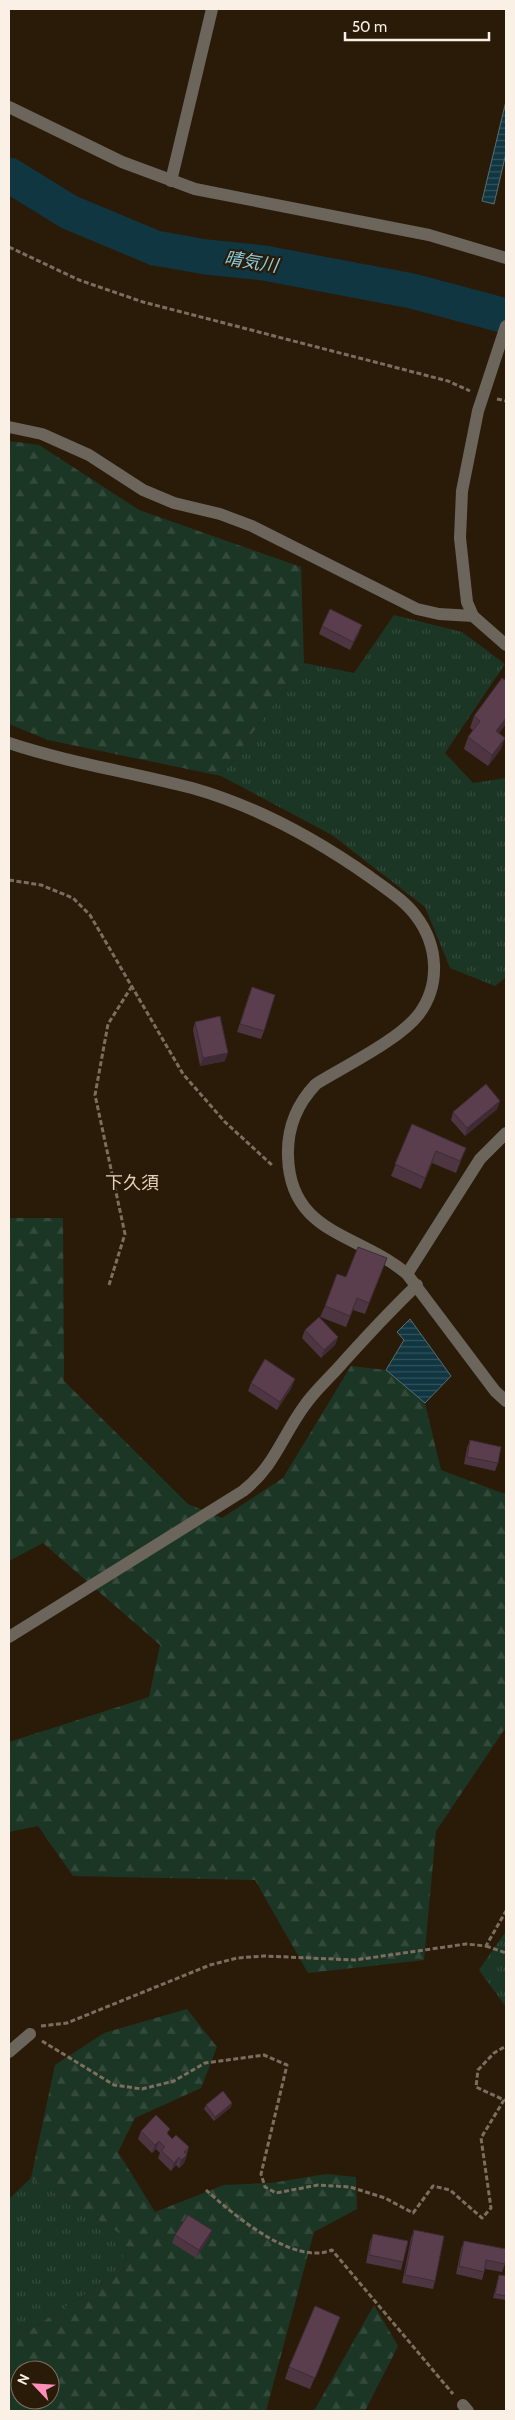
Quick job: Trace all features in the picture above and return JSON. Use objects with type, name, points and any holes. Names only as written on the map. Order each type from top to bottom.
[{"type":"street","points":[[170,181],[212,9]]},
{"type":"street","points":[[9,106],[122,162],[195,189],[429,235],[506,258]]},
{"type":"street","points":[[506,326],[484,398],[478,411],[462,491],[460,538],[467,602],[473,616],[506,645]]},
{"type":"street","points":[[9,427],[42,434],[89,455],[143,490],[174,503],[220,514],[252,526],[418,609],[439,614],[473,616]]},
{"type":"street","points":[[9,743],[50,757],[193,788],[259,812],[329,848],[400,899],[416,915],[426,931],[432,948],[435,968],[432,986],[426,1002],[418,1015],[400,1032],[316,1084],[308,1092],[300,1103],[291,1126],[288,1142],[289,1176],[295,1195],[310,1214],[330,1230],[392,1262],[407,1274],[495,1391],[506,1401]]},
{"type":"street","points":[[407,1274],[480,1159],[506,1133]]},
{"type":"street","points":[[9,1637],[243,1491],[259,1478],[271,1462],[289,1428],[305,1404],[377,1324],[416,1285]]},
{"type":"street","points":[[9,2052],[30,2034]]},
{"type":"path","points":[[9,247],[80,280],[135,300],[448,381],[484,398]]},
{"type":"path","points":[[9,880],[41,885],[73,898],[90,915],[183,1074],[225,1122],[271,1165],[289,1176]]},
{"type":"path","points":[[109,1285],[125,1234],[95,1095],[108,1024],[132,986]]},
{"type":"path","points":[[486,1946],[506,1911]]},
{"type":"path","points":[[506,1953],[486,1946],[466,1944],[355,1960],[264,1956],[237,1958],[210,1965],[67,2024],[40,2026],[30,2034],[114,2085],[142,2089],[174,2082],[205,2063],[264,2055],[287,2065],[261,2174],[265,2187],[276,2193],[318,2185],[350,2187],[385,2198],[413,2213],[433,2186],[450,2190],[482,2218],[491,2208],[481,2138],[504,2100],[476,2087],[478,2070],[494,2053],[506,2046]]},
{"type":"path","points":[[206,2190],[238,2218],[276,2242],[320,2255],[332,2250],[466,2408]]},
{"type":"green space","points":[[9,441],[39,445],[139,510],[301,567],[304,663],[221,776],[48,740],[9,724]]},
{"type":"green space","points":[[394,615],[462,632],[505,664],[445,753],[473,783],[506,778],[506,977],[495,986],[450,968],[425,907],[332,835],[221,776],[304,663],[354,673]]},
{"type":"green space","points":[[9,1218],[63,1218],[64,1381],[188,1504],[222,1518],[283,1478],[351,1366],[386,1370],[425,1403],[441,1470],[506,1493],[506,1727],[436,1831],[424,1960],[308,1973],[255,1880],[73,1876],[38,1826],[9,1832],[9,1742],[149,1697],[160,1645],[43,1543],[9,1561]]},
{"type":"green space","points":[[506,1931],[506,2007],[479,1970]]},
{"type":"green space","points":[[187,2009],[217,2047],[201,2088],[135,2118],[118,2152],[155,2212],[224,2185],[271,2183],[326,2174],[356,2177],[357,2209],[314,2232],[266,2411],[9,2411],[9,2324],[30,2330],[124,2269],[121,2234],[31,2178],[55,2065],[104,2033]]},
{"type":"green space","points":[[31,2178],[122,2234],[124,2269],[30,2330],[9,2324],[9,2199]]},
{"type":"green space","points":[[374,2305],[398,2346],[365,2411],[314,2411]]},
{"type":"water","points":[[506,101],[506,153],[494,204],[482,201]]},
{"type":"water","points":[[410,1319],[451,1376],[425,1403],[386,1370],[404,1340],[397,1332]]},
{"type":"building","points":[[330,609],[362,625],[353,642],[322,626]]},
{"type":"building","points":[[502,678],[506,681],[506,718],[496,731],[505,738],[492,755],[468,737],[480,721],[474,716]]},
{"type":"building","points":[[252,987],[275,995],[264,1031],[240,1024]]},
{"type":"building","points":[[220,1016],[228,1053],[203,1058],[195,1022]]},
{"type":"building","points":[[486,1084],[500,1101],[467,1128],[453,1112]]},
{"type":"building","points":[[412,1124],[466,1148],[460,1161],[436,1151],[425,1178],[395,1164]]},
{"type":"building","points":[[358,1247],[387,1258],[369,1303],[357,1298],[350,1316],[325,1306],[337,1274],[346,1277]]},
{"type":"building","points":[[319,1317],[338,1337],[324,1350],[305,1330]]},
{"type":"building","points":[[265,1359],[295,1379],[280,1402],[251,1383]]},
{"type":"building","points":[[470,1440],[501,1447],[498,1463],[467,1457]]},
{"type":"building","points":[[223,2091],[232,2103],[215,2117],[206,2105]]},
{"type":"building","points":[[156,2115],[170,2129],[167,2133],[172,2139],[176,2135],[189,2147],[184,2152],[187,2155],[181,2160],[179,2157],[174,2163],[161,2150],[165,2147],[159,2141],[155,2145],[141,2131]]},
{"type":"building","points":[[188,2215],[212,2230],[199,2250],[175,2235]]},
{"type":"building","points":[[414,2230],[444,2236],[435,2281],[405,2275]]},
{"type":"building","points":[[373,2234],[408,2241],[403,2262],[369,2255]]},
{"type":"building","points":[[464,2241],[506,2249],[505,2264],[486,2260],[484,2272],[459,2266]]},
{"type":"building","points":[[499,2275],[506,2276],[506,2296],[495,2294]]},
{"type":"building","points":[[315,2306],[340,2317],[315,2378],[289,2367]]},
{"type":"waterway","name":"晴気川","points":[[9,175],[69,212],[155,248],[206,257],[264,263],[412,291],[506,316]]},
{"type":"district","name":"下久須","points":[[132,1183]]}]
